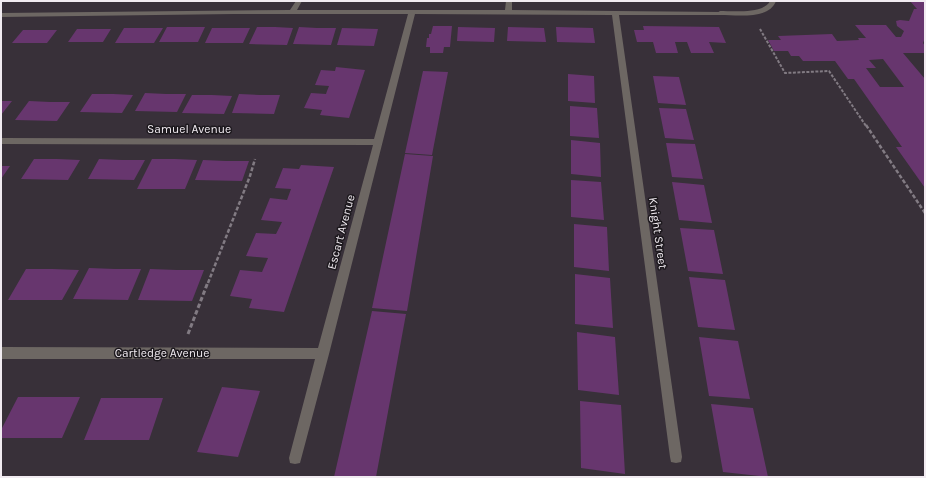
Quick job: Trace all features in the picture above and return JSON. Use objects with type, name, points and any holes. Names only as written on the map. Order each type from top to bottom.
[{"type":"street","points":[[292,12],[299,1]]},
{"type":"street","points":[[508,12],[509,1]]},
{"type":"street","points":[[1,15],[292,12],[508,12],[615,14],[751,13],[761,12],[771,6],[773,1]]},
{"type":"street","name":"Escart Avenue","points":[[295,458],[412,12]]},
{"type":"street","name":"Knight Street","points":[[615,14],[676,457]]},
{"type":"street","name":"Samuel Avenue","points":[[1,141],[378,142]]},
{"type":"street","name":"Cartledge Avenue","points":[[1,353],[322,354]]},
{"type":"path","points":[[751,13],[785,73],[829,71],[925,213]]},
{"type":"path","points":[[180,354],[250,176],[261,142]]},
{"type":"building","points":[[910,1],[925,1],[925,38],[923,43],[925,46],[925,53],[903,53],[925,79],[925,188],[896,147],[902,147],[854,79],[848,79],[835,61],[803,61],[799,56],[791,56],[788,51],[774,51],[768,40],[781,40],[778,36],[832,34],[837,41],[859,40],[858,38],[866,38],[855,25],[886,25],[896,37],[901,37],[904,31],[897,26],[896,21],[909,21],[914,9],[917,9]],"holes":[[[883,59],[904,87],[880,87],[866,68],[876,68],[869,60]]]},
{"type":"building","points":[[433,26],[452,26],[450,47],[444,47],[443,53],[430,53],[430,47],[426,47],[427,38],[429,38],[429,34],[431,34]]},
{"type":"building","points":[[643,26],[719,27],[726,43],[709,42],[714,53],[691,53],[687,42],[675,42],[678,53],[656,53],[653,42],[637,42],[634,30],[644,30]]},
{"type":"building","points":[[167,27],[205,27],[198,42],[159,42]]},
{"type":"building","points":[[257,27],[293,28],[287,45],[249,44]]},
{"type":"building","points":[[299,27],[336,28],[331,45],[293,44]]},
{"type":"building","points":[[458,27],[495,28],[494,42],[457,41]]},
{"type":"building","points":[[508,27],[544,28],[546,42],[507,41]]},
{"type":"building","points":[[556,27],[593,28],[595,43],[557,42]]},
{"type":"building","points":[[124,28],[163,28],[154,43],[115,43]]},
{"type":"building","points":[[212,28],[250,28],[243,43],[205,43]]},
{"type":"building","points":[[342,28],[378,29],[374,46],[337,45]]},
{"type":"building","points":[[77,29],[111,29],[103,42],[68,42]]},
{"type":"building","points":[[23,30],[57,30],[47,43],[12,43]]},
{"type":"building","points":[[336,67],[365,70],[349,118],[320,115],[322,110],[304,108],[311,93],[326,94],[329,86],[315,85],[321,70],[335,71]]},
{"type":"building","points":[[423,71],[448,72],[432,155],[405,153]]},
{"type":"building","points":[[568,74],[594,76],[595,103],[568,101]]},
{"type":"building","points":[[653,76],[679,77],[686,105],[658,103]]},
{"type":"building","points":[[145,93],[186,94],[177,112],[135,111]]},
{"type":"building","points":[[92,94],[133,95],[122,113],[80,112]]},
{"type":"building","points":[[239,94],[280,95],[274,114],[232,113]]},
{"type":"building","points":[[192,95],[232,96],[224,114],[182,113]]},
{"type":"building","points":[[1,101],[12,101],[1,115]]},
{"type":"building","points":[[29,101],[70,102],[57,121],[15,120]]},
{"type":"building","points":[[570,106],[597,108],[599,138],[570,136]]},
{"type":"building","points":[[659,108],[686,109],[694,140],[665,138]]},
{"type":"building","points":[[571,140],[600,143],[601,177],[571,174]]},
{"type":"building","points":[[666,143],[695,144],[703,179],[672,177]]},
{"type":"building","points":[[405,154],[433,156],[407,311],[372,308]]},
{"type":"building","points":[[34,159],[80,160],[68,180],[21,179]]},
{"type":"building","points":[[99,159],[145,160],[134,180],[88,179]]},
{"type":"building","points":[[152,159],[197,160],[185,189],[137,189]]},
{"type":"building","points":[[203,160],[249,161],[242,181],[195,180]]},
{"type":"building","points":[[301,165],[334,167],[284,312],[249,308],[252,299],[230,296],[240,270],[262,272],[268,258],[246,256],[256,233],[276,234],[282,222],[261,220],[270,198],[287,200],[291,189],[275,188],[283,168],[299,169]]},
{"type":"building","points":[[1,166],[10,166],[1,179]]},
{"type":"building","points":[[571,180],[601,182],[604,220],[571,217]]},
{"type":"building","points":[[672,182],[704,185],[712,223],[679,220]]},
{"type":"building","points":[[574,224],[607,227],[609,271],[574,267]]},
{"type":"building","points":[[680,228],[714,230],[723,274],[688,271]]},
{"type":"building","points":[[89,268],[141,269],[128,300],[73,299]]},
{"type":"building","points":[[26,269],[79,270],[62,300],[8,300]]},
{"type":"building","points":[[150,269],[204,270],[192,301],[138,300]]},
{"type":"building","points":[[575,274],[610,278],[613,328],[575,324]]},
{"type":"building","points":[[689,277],[725,280],[735,330],[698,327]]},
{"type":"building","points":[[372,311],[406,314],[376,477],[334,477]]},
{"type":"building","points":[[577,332],[615,337],[619,395],[578,390]]},
{"type":"building","points":[[699,337],[738,341],[750,399],[709,396]]},
{"type":"building","points":[[222,387],[260,391],[238,457],[197,452]]},
{"type":"building","points":[[18,397],[80,397],[62,438],[1,438],[1,430]]},
{"type":"building","points":[[101,398],[163,398],[149,440],[84,440]]},
{"type":"building","points":[[580,401],[621,405],[625,474],[581,468]]},
{"type":"building","points":[[711,404],[753,408],[768,477],[723,472]]}]
